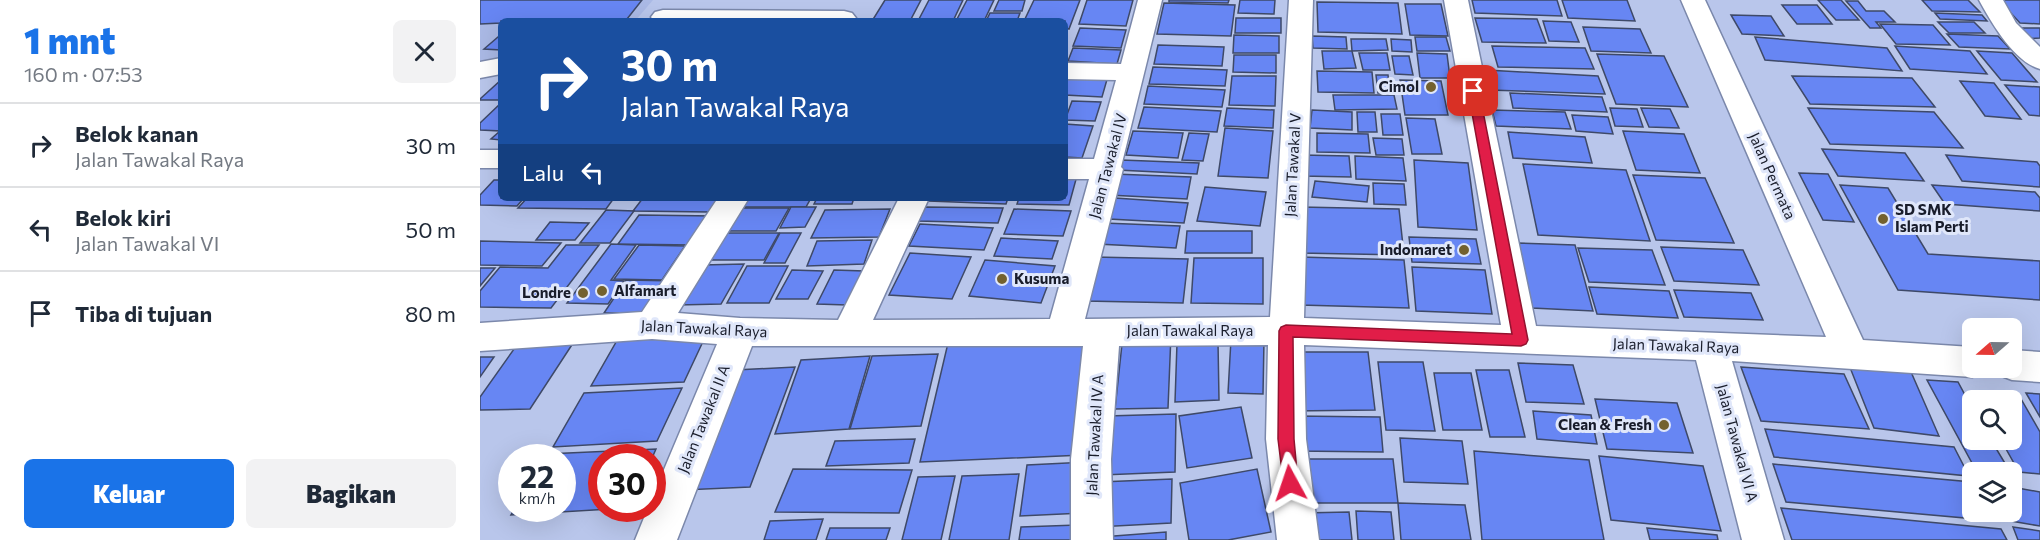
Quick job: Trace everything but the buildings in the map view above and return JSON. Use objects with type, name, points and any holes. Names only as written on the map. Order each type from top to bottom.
[{"type":"street","name":"Jalan Tawakal IV","points":[[1064,330],[1108,169],[1150,0]]},
{"type":"street","name":"Jalan Tawakal V","points":[[1298,540],[1286,439],[1286,331],[1301,0]]},
{"type":"street","points":[[1456,0],[1521,340]]},
{"type":"street","name":"Jalan Permata","points":[[1693,0],[1851,353]]},
{"type":"street","points":[[1991,0],[2006,27],[2030,42],[2040,61]]},
{"type":"street","points":[[666,13],[843,18]]},
{"type":"street","points":[[480,70],[498,67]]},
{"type":"street","points":[[1068,71],[1132,72]]},
{"type":"street","points":[[480,159],[498,159]]},
{"type":"street","points":[[1068,169],[1108,169]]},
{"type":"street","points":[[652,325],[732,201]]},
{"type":"street","points":[[849,334],[913,201]]},
{"type":"street","name":"Jalan Tawakal Raya","points":[[480,338],[652,325],[740,332],[849,334],[1064,330],[1286,331],[1710,346],[1962,361]]},
{"type":"street","name":"Jalan Tawakal IV A","points":[[1092,540],[1091,459],[1102,331]]},
{"type":"street","name":"Jalan Tawakal II A","points":[[656,540],[740,332]]},
{"type":"street","name":"Jalan Tawakal VI A","points":[[1710,346],[1763,540]]},
{"type":"street","points":[[2022,366],[2040,368]]},
{"type":"shaded area","points":[[480,0],[653,0],[638,18],[498,18],[498,70],[480,73]]},
{"type":"place","name":"Cimol","points":[[1431,87]]},
{"type":"place","name":"SD SMK Islam Perti","points":[[1883,219]]},
{"type":"place","name":"Indomaret","points":[[1464,250]]},
{"type":"place","name":"Kusuma","points":[[1002,279]]},
{"type":"place","name":"Alfamart","points":[[602,291]]},
{"type":"place","name":"Londre","points":[[583,293]]},
{"type":"place","name":"Clean & Fresh","points":[[1664,425]]},
{"type":"route","points":[[1290,483],[1286,439],[1286,331],[1521,340],[1473,91]]}]
